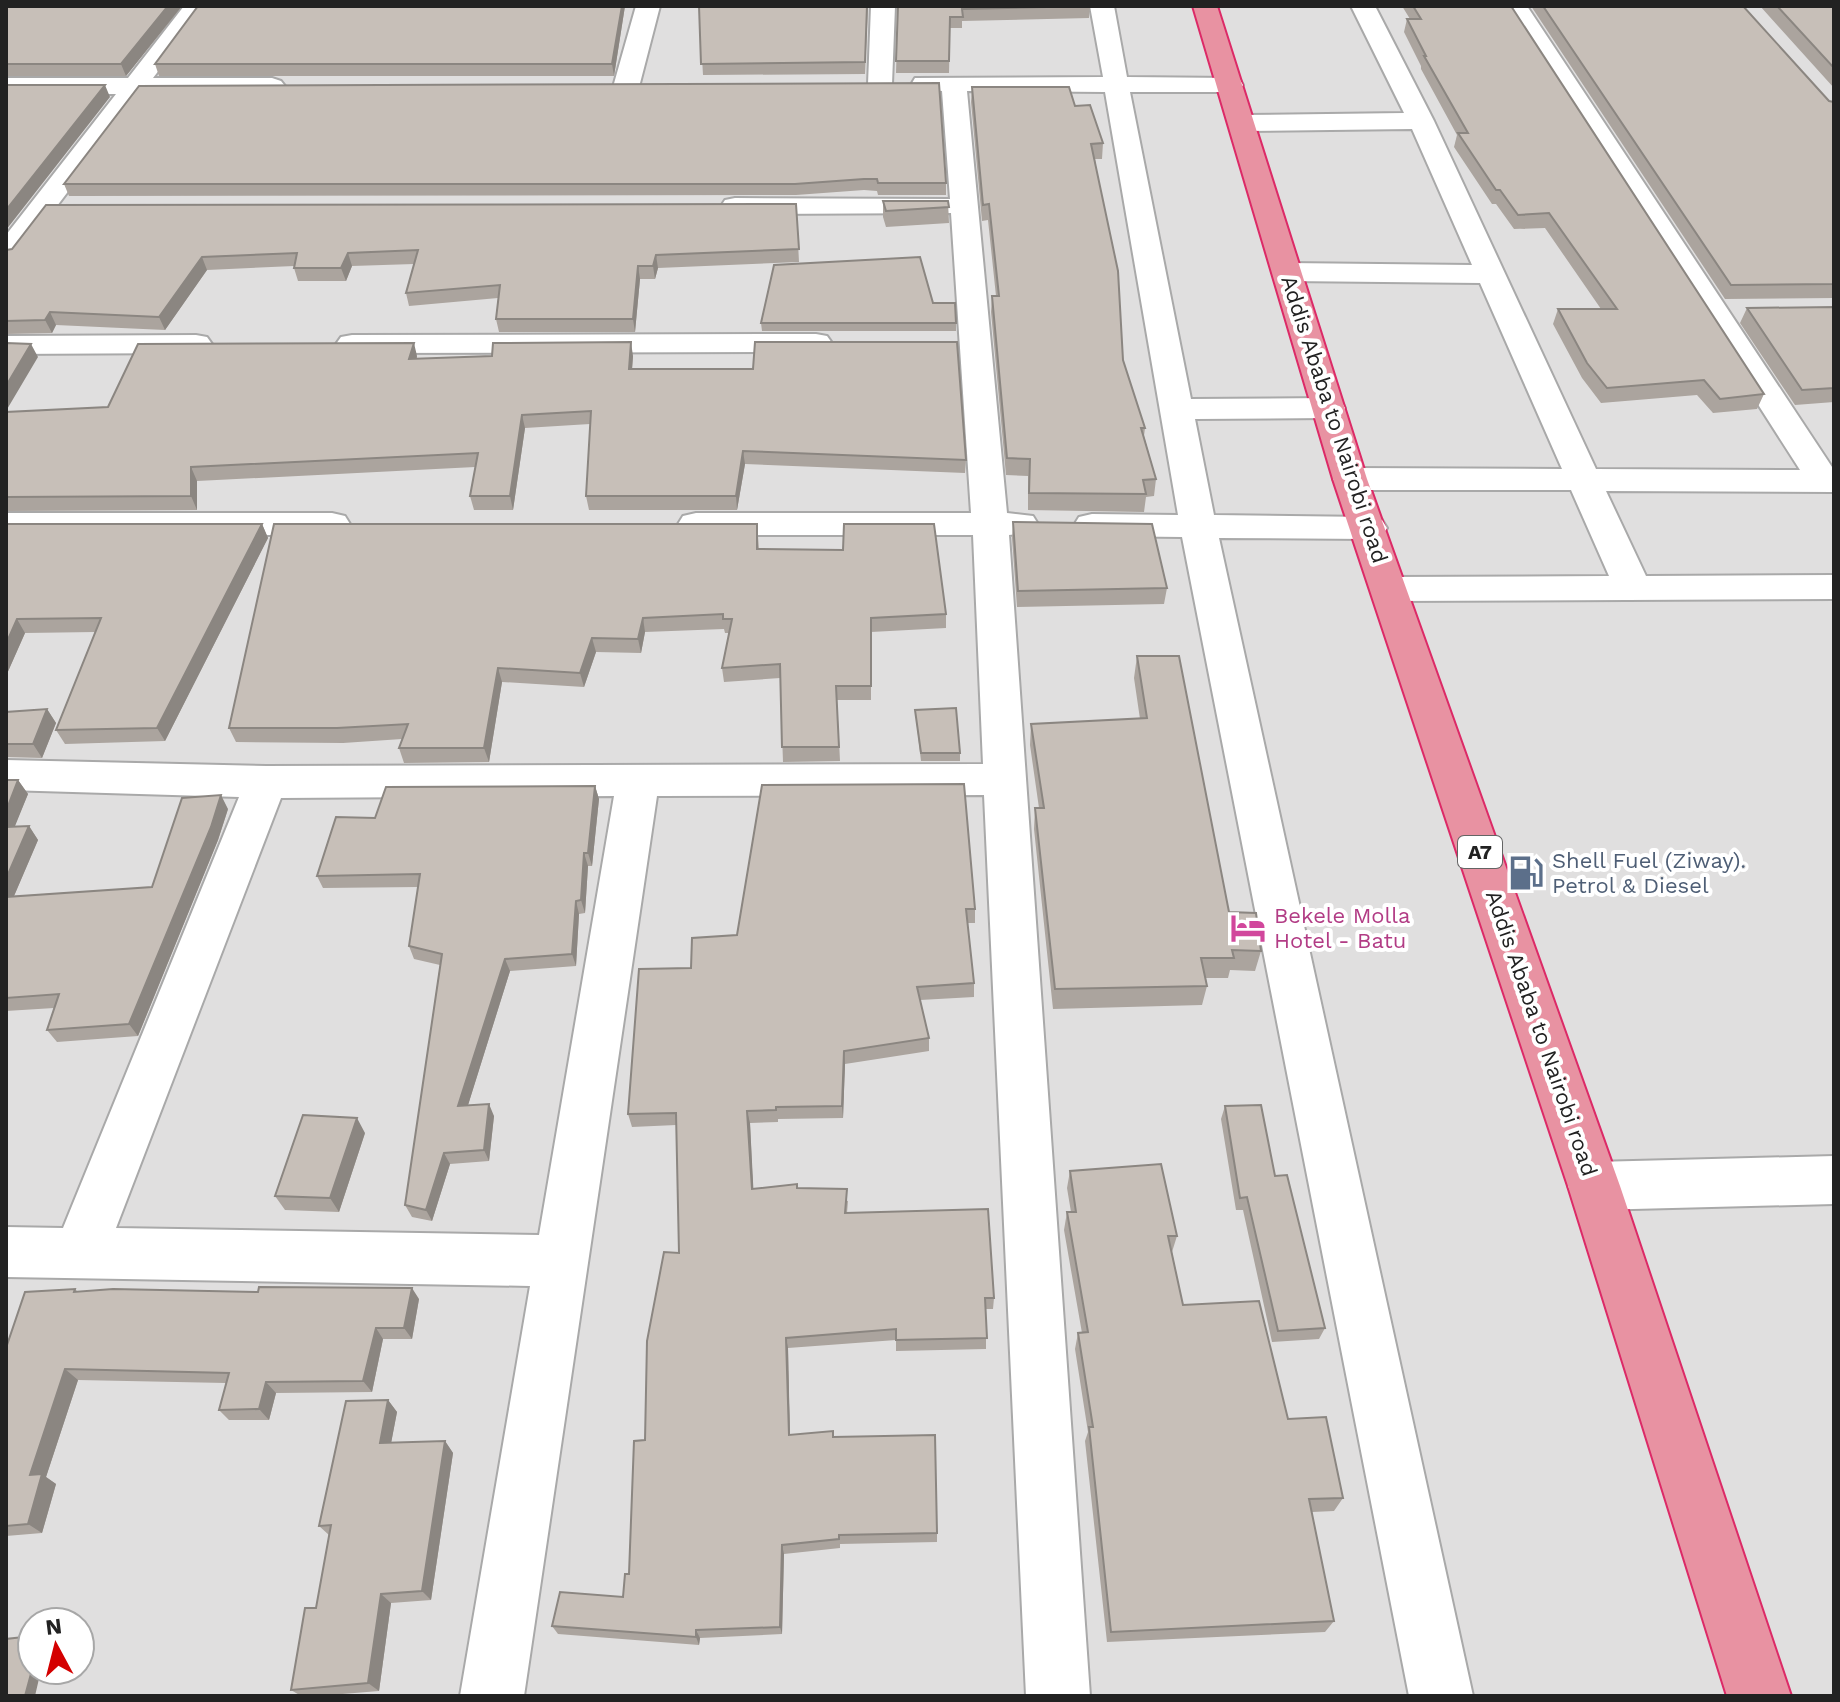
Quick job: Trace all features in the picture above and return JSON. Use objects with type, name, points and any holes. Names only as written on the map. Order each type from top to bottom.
[{"type":"highway","name":"Addis Ababa to Nairobi road","points":[[1205,6],[1350,479],[1594,1186],[1759,1696]]},
{"type":"street","points":[[6,254],[196,6]]},
{"type":"street","points":[[626,87],[648,6]]},
{"type":"street","points":[[880,84],[883,6]]},
{"type":"street","points":[[1102,6],[1198,526],[1441,1696]]},
{"type":"street","points":[[1363,6],[1421,121],[1633,588]]},
{"type":"street","points":[[1515,6],[1727,311],[1829,481]]},
{"type":"street","points":[[954,83],[990,524],[1058,1696]]},
{"type":"street","points":[[849,85],[1115,84],[1236,104],[1421,121]]},
{"type":"street","points":[[6,86],[292,86]]},
{"type":"street","points":[[594,87],[658,87]]},
{"type":"street","points":[[709,206],[964,206]]},
{"type":"street","points":[[41,207],[73,207]]},
{"type":"street","points":[[1287,272],[1489,274]]},
{"type":"street","points":[[324,344],[848,343]]},
{"type":"street","points":[[944,343],[975,343]]},
{"type":"street","points":[[6,345],[228,344]]},
{"type":"street","points":[[1176,409],[1329,408]]},
{"type":"street","points":[[1350,479],[1829,481]]},
{"type":"street","points":[[6,524],[371,524]]},
{"type":"street","points":[[657,524],[1369,528]]},
{"type":"street","points":[[1390,589],[1834,587]]},
{"type":"street","points":[[6,775],[266,782],[1005,779]]},
{"type":"street","points":[[492,1696],[638,781]]},
{"type":"street","points":[[80,1253],[266,782]]},
{"type":"street","points":[[1594,1186],[1834,1180]]},
{"type":"street","points":[[6,1252],[560,1261]]},
{"type":"shaded area","points":[[6,6],[1834,6],[1834,1696],[6,1696]]},
{"type":"building","points":[[6,6],[168,6],[121,64],[6,64]]},
{"type":"building","points":[[198,6],[622,6],[612,64],[155,64]]},
{"type":"building","points":[[699,6],[867,6],[865,62],[701,64]]},
{"type":"building","points":[[898,6],[1088,6],[962,9],[963,17],[950,17],[949,61],[896,61]]},
{"type":"building","points":[[1413,6],[1511,6],[1764,394],[1720,399],[1704,380],[1607,388],[1587,363],[1558,309],[1617,309],[1549,213],[1518,215],[1500,190],[1496,190],[1458,133],[1468,133],[1424,56],[1407,19],[1421,19]]},
{"type":"building","points":[[1543,6],[1743,6],[1829,101],[1834,102],[1834,284],[1731,285]]},
{"type":"building","points":[[1777,6],[1834,6],[1834,68]]},
{"type":"building","points":[[939,83],[946,183],[878,183],[877,179],[864,179],[795,184],[64,184],[139,86]]},
{"type":"building","points":[[6,85],[105,85],[6,210]]},
{"type":"building","points":[[972,87],[1069,87],[1075,106],[1090,105],[1103,143],[1091,144],[1118,271],[1123,360],[1145,428],[1141,428],[1156,479],[1143,480],[1146,494],[1029,493],[1030,459],[1007,458],[992,296],[999,296],[989,204],[983,205]]},
{"type":"building","points":[[883,201],[948,201],[949,207],[886,211]]},
{"type":"building","points":[[796,204],[799,249],[656,255],[653,266],[638,266],[633,319],[496,319],[500,285],[406,293],[418,250],[348,253],[341,268],[294,268],[297,253],[202,257],[159,317],[50,312],[45,320],[6,321],[6,250],[12,249],[46,205]]},
{"type":"building","points":[[920,257],[933,303],[955,303],[956,323],[761,323],[774,265]]},
{"type":"building","points":[[1834,307],[1834,388],[1802,390],[1747,308]]},
{"type":"building","points":[[631,342],[629,369],[753,369],[755,342],[957,342],[966,460],[743,451],[736,496],[586,496],[591,411],[522,415],[510,496],[470,496],[478,453],[191,467],[191,496],[6,497],[6,412],[108,407],[138,344],[414,343],[409,359],[492,356],[493,343]]},
{"type":"building","points":[[6,343],[31,344],[6,386]]},
{"type":"building","points":[[1013,522],[1152,524],[1167,588],[1018,591]]},
{"type":"building","points":[[6,524],[262,524],[157,728],[56,730],[101,618],[17,619],[6,644]]},
{"type":"building","points":[[274,524],[757,524],[757,549],[843,550],[844,524],[934,524],[946,614],[871,618],[871,686],[836,686],[839,747],[782,747],[780,664],[722,668],[732,619],[723,619],[723,614],[643,618],[638,639],[592,638],[580,673],[498,668],[484,748],[399,748],[408,724],[337,728],[229,728]]},
{"type":"building","points":[[1137,656],[1179,656],[1229,912],[1256,913],[1261,951],[1232,950],[1234,958],[1201,958],[1207,986],[1055,989],[1035,808],[1044,808],[1031,724],[1147,718]]},
{"type":"building","points":[[956,708],[960,753],[921,753],[915,710]]},
{"type":"building","points":[[47,709],[33,744],[6,744],[6,712]]},
{"type":"building","points":[[6,780],[18,780],[6,811]]},
{"type":"building","points":[[964,784],[975,909],[966,909],[974,983],[917,987],[929,1038],[844,1051],[842,1106],[776,1107],[776,1110],[747,1111],[752,1189],[797,1184],[797,1188],[847,1189],[845,1213],[988,1209],[994,1298],[985,1298],[987,1338],[896,1340],[896,1329],[786,1338],[789,1435],[833,1431],[833,1437],[935,1435],[937,1533],[839,1535],[839,1539],[782,1545],[780,1627],[696,1630],[696,1637],[552,1626],[560,1592],[623,1597],[625,1574],[629,1574],[634,1441],[645,1440],[647,1341],[664,1252],[679,1253],[676,1113],[628,1114],[639,969],[691,968],[692,938],[737,935],[762,785]]},
{"type":"building","points":[[595,786],[588,853],[584,853],[581,900],[576,901],[572,954],[505,959],[458,1106],[489,1104],[484,1150],[444,1153],[426,1210],[405,1205],[442,954],[409,946],[420,874],[317,876],[336,817],[375,818],[386,787]]},
{"type":"building","points":[[221,795],[211,827],[129,1024],[47,1030],[59,994],[6,998],[6,897],[152,887],[182,798]]},
{"type":"building","points":[[29,826],[6,879],[6,827]]},
{"type":"building","points":[[1261,1105],[1275,1176],[1287,1175],[1325,1328],[1278,1331],[1247,1197],[1240,1198],[1225,1106]]},
{"type":"building","points":[[303,1115],[357,1118],[330,1198],[275,1196]]},
{"type":"building","points":[[1161,1164],[1177,1236],[1168,1236],[1183,1305],[1259,1301],[1288,1419],[1326,1417],[1343,1498],[1309,1499],[1334,1621],[1111,1632],[1089,1427],[1093,1427],[1078,1333],[1088,1332],[1067,1212],[1076,1212],[1070,1171]]},
{"type":"building","points":[[259,1287],[412,1288],[404,1328],[376,1328],[363,1381],[266,1382],[259,1409],[219,1410],[229,1373],[65,1369],[30,1475],[42,1474],[28,1524],[6,1526],[6,1348],[25,1292],[113,1289],[258,1292]]},
{"type":"building","points":[[388,1400],[380,1443],[445,1441],[422,1591],[381,1594],[368,1683],[291,1690],[305,1608],[316,1608],[331,1525],[319,1526],[346,1401]]},
{"type":"building","points":[[16,1638],[16,1686],[28,1686],[25,1696],[6,1696],[6,1639]]},
{"type":"place","name":"Shell Fuel (Ziway). Petrol & Diesel","points":[[1526,873]]},
{"type":"place","name":"Bekele Molla Hotel - Batu","points":[[1248,928]]}]
